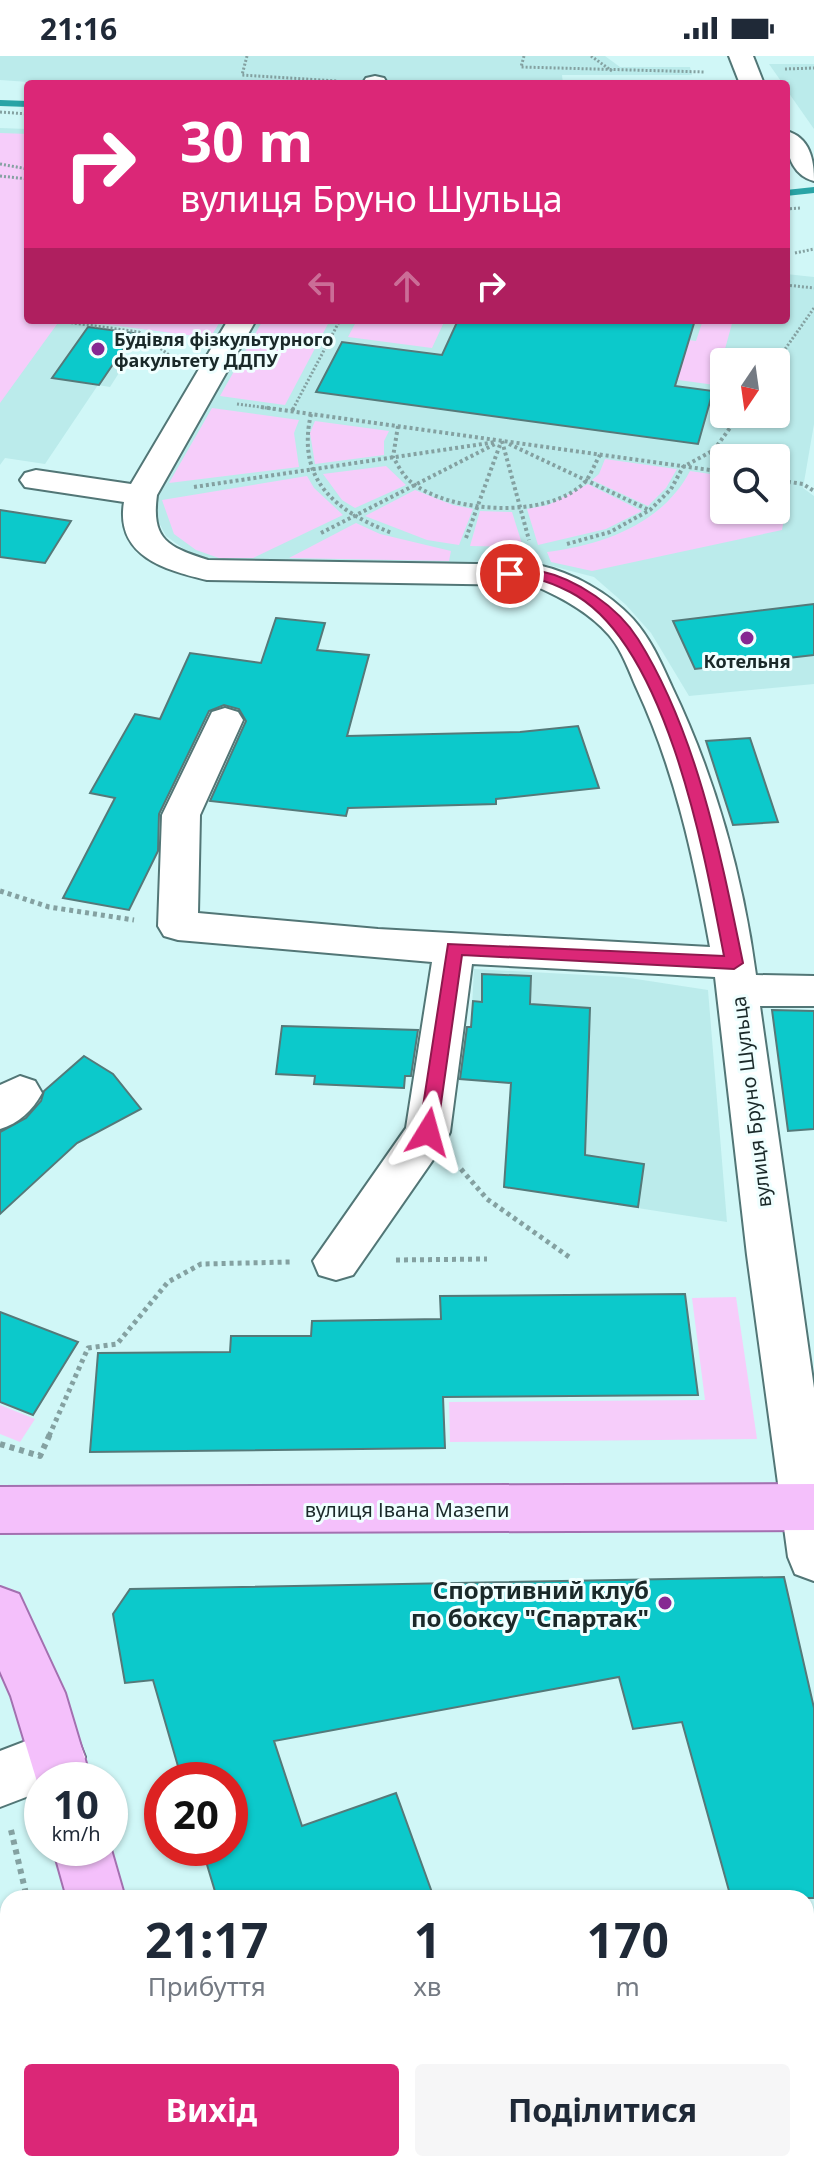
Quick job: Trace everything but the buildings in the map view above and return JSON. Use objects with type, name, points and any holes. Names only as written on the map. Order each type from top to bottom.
[{"type":"main road","name":"вулиця Івана Мазепи","points":[[0,1510],[810,1507]]},
{"type":"main road","points":[[0,1612],[38,1693],[58,1762]]},
{"type":"main road","points":[[87,1866],[94,1890]]},
{"type":"street","points":[[798,145],[814,173]]},
{"type":"street","points":[[36,480],[141,495],[240,324]]},
{"type":"street","name":"вулиця Бруно Шульца","points":[[141,495],[138,523],[147,541],[187,565],[207,570],[245,572],[538,575],[577,590],[609,615],[631,640],[674,725],[713,863],[736,977],[770,1255],[810,1507],[814,1557]]},
{"type":"street","points":[[225,720],[181,815],[178,926],[454,948],[736,977],[814,991]]},
{"type":"street","points":[[336,1261],[428,1132],[454,948]]},
{"type":"street","points":[[5,1802],[24,1790]]},
{"type":"path","points":[[247,56],[242,75],[315,80]]},
{"type":"path","points":[[524,56],[521,67],[746,70]]},
{"type":"path","points":[[591,56],[610,70]]},
{"type":"path","points":[[0,112],[24,114]]},
{"type":"path","points":[[0,164],[24,168]]},
{"type":"path","points":[[0,176],[24,179]]},
{"type":"path","points":[[795,253],[814,249]]},
{"type":"path","points":[[790,285],[814,288]]},
{"type":"path","points":[[786,348],[814,308]]},
{"type":"path","points":[[81,324],[139,332],[201,391],[291,411],[710,470]]},
{"type":"path","points":[[291,411],[338,324]]},
{"type":"path","points":[[311,414],[305,432],[305,451],[310,470],[328,494],[356,516],[398,535]]},
{"type":"path","points":[[398,426],[390,441],[391,458],[399,472],[414,486],[432,496],[477,507],[520,507],[569,493],[586,481],[598,464],[600,455]]},
{"type":"path","points":[[559,546],[610,532],[650,510],[671,489],[683,467],[714,450],[730,428]]},
{"type":"path","points":[[141,495],[502,441],[650,510]]},
{"type":"path","points":[[245,572],[502,441]]},
{"type":"path","points":[[462,549],[502,441]]},
{"type":"path","points":[[502,441],[532,550]]},
{"type":"path","points":[[790,482],[803,484],[814,491]]},
{"type":"path","points":[[0,891],[49,907],[178,926]]},
{"type":"path","points":[[428,1132],[487,1199],[572,1259]]},
{"type":"path","points":[[0,1444],[40,1456],[88,1348],[117,1344],[168,1282],[201,1264],[487,1259]]},
{"type":"path","points":[[5,1802],[25,1890]]},
{"type":"shaded area","points":[[0,56],[605,56],[620,67],[690,67],[692,75],[562,75],[563,80],[0,80]]},
{"type":"shaded area","points":[[769,64],[814,64],[814,129],[790,95],[790,80],[780,80]]},
{"type":"shaded area","points":[[0,128],[24,129],[24,324],[97,324],[95,328],[134,333],[114,363],[124,365],[110,387],[98,385],[45,464],[5,458],[0,465]]},
{"type":"shaded area","points":[[0,133],[24,134],[24,324],[57,324],[0,403]]},
{"type":"shaded area","points":[[790,274],[814,277],[814,424],[803,488],[814,496],[814,684],[689,696],[651,633],[626,605],[594,577],[548,565],[210,561],[188,552],[166,536],[157,519],[155,500],[241,342],[105,324],[790,324]]},
{"type":"shaded area","points":[[105,324],[219,324],[210,338]]},
{"type":"shaded area","points":[[261,324],[328,324],[285,405],[220,396]]},
{"type":"shaded area","points":[[355,324],[443,324],[432,348],[348,337]]},
{"type":"shaded area","points":[[702,324],[732,324],[725,348],[710,348],[710,384],[620,372],[633,333],[696,341]]},
{"type":"shaded area","points":[[212,408],[299,420],[294,433],[299,467],[169,483]]},
{"type":"shaded area","points":[[315,421],[389,431],[384,441],[384,455],[315,464],[310,433]]},
{"type":"shaded area","points":[[605,459],[677,469],[666,488],[648,506],[592,480],[599,474]]},
{"type":"shaded area","points":[[386,466],[406,485],[355,508],[342,500],[323,474]]},
{"type":"shaded area","points":[[690,471],[710,474],[710,524],[783,524],[782,530],[592,571],[551,562],[547,552],[590,544],[630,528],[664,505]]},
{"type":"shaded area","points":[[307,476],[314,488],[343,515],[253,558],[219,558],[196,550],[174,534],[162,500]]},
{"type":"shaded area","points":[[588,484],[642,511],[606,529],[538,545],[527,509],[548,505]]},
{"type":"shaded area","points":[[415,490],[453,505],[473,509],[459,545],[427,540],[365,516]]},
{"type":"shaded area","points":[[480,511],[512,512],[523,547],[470,546]]},
{"type":"shaded area","points":[[356,523],[380,534],[451,551],[449,561],[289,558]]},
{"type":"shaded area","points":[[474,969],[623,977],[708,990],[727,1222],[504,1187],[511,1083],[450,1079],[454,1026],[471,1027]]},
{"type":"shaded area","points":[[736,1297],[757,1439],[450,1442],[449,1402],[705,1400],[692,1298]]},
{"type":"shaded area","points":[[0,1405],[35,1419],[20,1442],[0,1434]]},
{"type":"waterway","points":[[0,103],[24,104]]},
{"type":"waterway","points":[[790,193],[814,190]]},
{"type":"place","name":"Будівля фізкультурного факультету ДДПУ","points":[[98,349]]},
{"type":"place","name":"Котельня","points":[[747,638]]},
{"type":"place","name":"Спортивний клуб по боксу \"Спартак\"","points":[[665,1603]]},
{"type":"route","points":[[428,1132],[454,948],[734,963],[717,876],[674,725],[631,640],[609,615],[577,590],[538,575],[510,574]]}]
